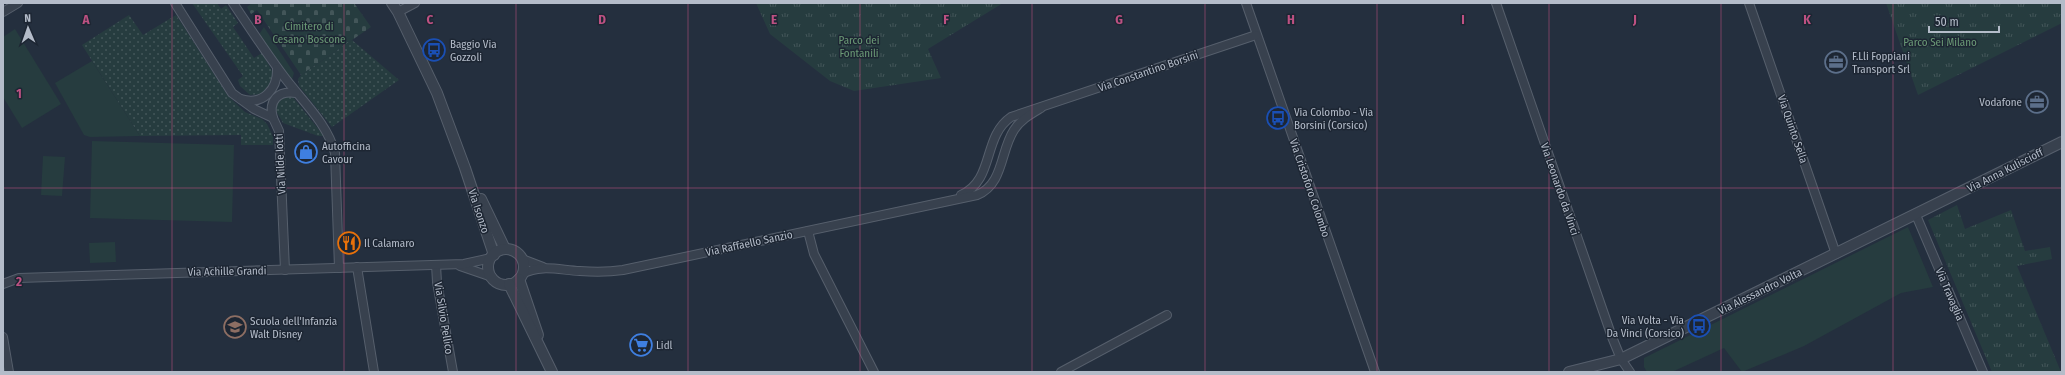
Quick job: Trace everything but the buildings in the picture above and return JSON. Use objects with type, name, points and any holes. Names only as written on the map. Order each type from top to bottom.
[{"type":"street","points":[[3,12],[18,3]]},
{"type":"street","name":"Via Nilde Iotti","points":[[175,3],[232,93],[254,109],[273,118],[279,131],[285,270]]},
{"type":"street","points":[[233,3],[296,93],[322,124],[332,144],[335,153],[339,268]]},
{"type":"street","name":"Via Isonzo","points":[[392,3],[398,12],[437,93],[465,168],[492,256]]},
{"type":"street","points":[[398,12],[415,3]]},
{"type":"street","name":"Via Cristoforo Colombo","points":[[1246,3],[1375,372]]},
{"type":"street","name":"Via Leonardo da Vinci","points":[[1496,3],[1612,337],[1621,359],[1630,372]]},
{"type":"street","name":"Via Quinto Sella","points":[[1749,3],[1836,254]]},
{"type":"street","name":"Via Constantino Borsini","points":[[1041,108],[1256,35]]},
{"type":"street","points":[[238,98],[255,100],[270,92],[278,77],[278,68]]},
{"type":"street","points":[[273,118],[271,111],[275,98],[281,93],[296,93]]},
{"type":"street","points":[[953,199],[969,192],[980,181],[993,142],[999,128],[1005,121],[1012,117],[1041,108]]},
{"type":"street","points":[[953,199],[977,195],[990,187],[1015,128],[1028,116],[1041,108]]},
{"type":"street","name":"Via Anna Kuliscioff","points":[[1948,199],[2062,142]]},
{"type":"street","name":"Via Isonzo","points":[[465,168],[505,249]]},
{"type":"street","name":"Via Raffaello Sanzio","points":[[520,277],[530,270],[544,268],[592,272],[623,270],[953,199]]},
{"type":"street","name":"Via Alessandro Volta","points":[[1569,372],[1621,359],[1948,199]]},
{"type":"street","name":"Via Travaglia","points":[[1916,215],[1983,372]]},
{"type":"street","points":[[808,230],[814,254],[874,372]]},
{"type":"street","points":[[505,249],[515,252],[522,259],[524,267],[520,277],[509,284],[500,283],[492,277],[488,267],[492,256],[505,249]]},
{"type":"street","name":"Via Achille Grandi","points":[[3,284],[19,278],[473,263],[492,256]]},
{"type":"street","name":"Via Raffaello Sanzio","points":[[522,259],[544,268]]},
{"type":"street","name":"Via Achille Grandi","points":[[453,264],[492,277]]},
{"type":"street","name":"Via Silvio Pellico","points":[[436,265],[437,282],[453,372]]},
{"type":"street","points":[[357,267],[374,372]]},
{"type":"street","points":[[520,277],[544,354]]},
{"type":"street","points":[[509,284],[552,372]]},
{"type":"street","points":[[1060,372],[1167,315]]},
{"type":"street","points":[[3,337],[9,372]]},
{"type":"green space","points":[[192,3],[217,3],[221,9],[226,5],[238,23],[233,27],[254,58],[262,53],[272,71],[272,84],[263,94],[250,95],[240,86],[238,80],[243,76]]},
{"type":"green space","name":"Cimitero di Cesano Boscone","points":[[252,3],[354,3],[371,27],[301,75],[257,10],[251,14],[247,7]]},
{"type":"green space","name":"Parco dei Fontanili","points":[[756,3],[1003,3],[928,49],[941,78],[854,91],[830,81],[770,34]]},
{"type":"green space","name":"Parco Sei Milano","points":[[1886,3],[2062,3],[2062,23],[1918,95]]},
{"type":"green space","points":[[129,15],[143,35],[176,15],[228,96],[245,112],[262,119],[267,124],[273,136],[273,145],[241,145],[241,135],[140,136],[82,45]]},
{"type":"green space","points":[[264,27],[294,73],[292,80],[293,85],[260,37],[260,33]]},
{"type":"green space","points":[[15,29],[61,104],[22,128],[3,97],[3,37]]},
{"type":"green space","points":[[352,40],[399,80],[332,127],[299,86],[298,79],[301,75]]},
{"type":"green space","points":[[92,61],[140,136],[90,137],[84,135],[55,83]]},
{"type":"green space","points":[[285,96],[292,96],[324,136],[318,136],[283,123],[275,109],[277,101]]},
{"type":"green space","points":[[92,141],[234,145],[232,222],[90,218]]},
{"type":"green space","points":[[43,156],[65,157],[62,196],[41,195]]},
{"type":"green space","points":[[1957,205],[1965,229],[2011,210],[2025,251],[2050,247],[2052,259],[2017,266],[2061,372],[1992,372],[1928,220]]},
{"type":"green space","points":[[1908,227],[1933,287],[1901,293],[1804,346],[1742,372],[1724,348],[1672,372],[1647,372],[1644,367],[1644,358]]},
{"type":"green space","points":[[115,242],[116,262],[90,263],[89,243]]},
{"type":"place","name":"Baggio Via Gozzoli","points":[[434,50]]},
{"type":"place","name":"F.Lli Foppiani Transport Srl","points":[[1836,62]]},
{"type":"place","name":"Vodafone","points":[[2037,102]]},
{"type":"place","name":"Via Colombo - Via Borsini (Corsico)","points":[[1278,118]]},
{"type":"place","name":"Autofficina Cavour","points":[[306,152]]},
{"type":"place","name":"Il Calamaro","points":[[349,243]]},
{"type":"place","name":"Via Volta - Via Da Vinci (Corsico)","points":[[1699,326]]},
{"type":"place","name":"Scuola dell'Infanzia Walt Disney","points":[[235,327]]},
{"type":"place","name":"Lidl","points":[[641,345]]}]
